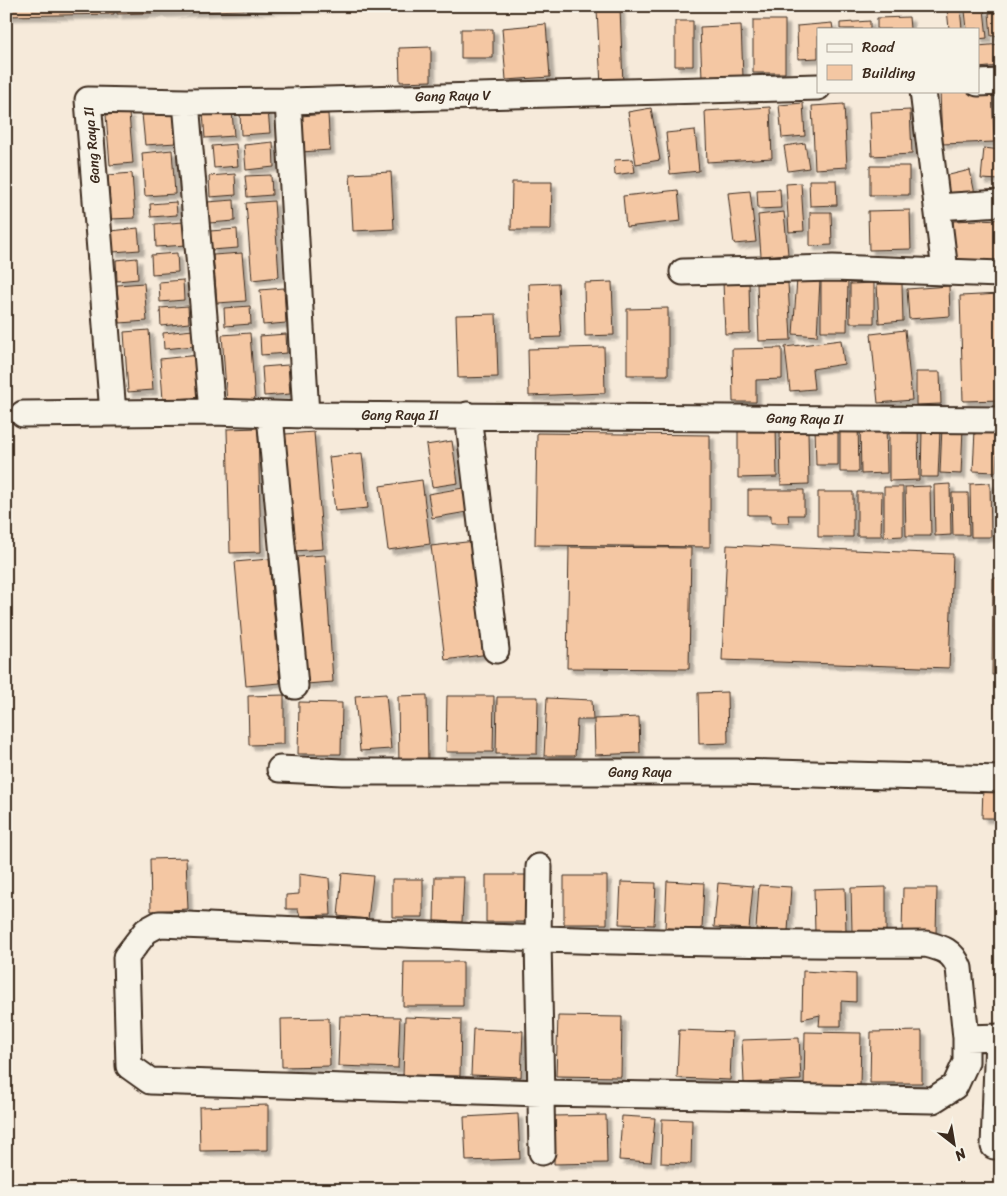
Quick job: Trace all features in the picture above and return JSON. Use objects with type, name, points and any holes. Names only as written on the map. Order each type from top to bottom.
[{"type":"street","points":[[980,83],[1001,82]]},
{"type":"street","name":"Gang Raya V","points":[[88,100],[186,102],[288,101],[817,87]]},
{"type":"street","points":[[923,92],[945,272]]},
{"type":"street","name":"Gang Raya II","points":[[88,100],[113,413],[212,412],[270,415],[1001,420]]},
{"type":"street","points":[[288,101],[306,415]]},
{"type":"street","points":[[186,102],[212,412]]},
{"type":"street","points":[[937,207],[1001,204]]},
{"type":"street","points":[[683,272],[833,268],[1001,274]]},
{"type":"street","points":[[23,414],[113,413]]},
{"type":"street","points":[[270,415],[295,686]]},
{"type":"street","points":[[468,416],[496,650]]},
{"type":"street","name":"Gang Raya","points":[[280,769],[360,772],[736,772],[1001,779]]},
{"type":"street","points":[[539,867],[538,940],[542,1152]]},
{"type":"street","points":[[159,924],[538,940],[793,945],[926,944],[946,949],[956,958],[960,968],[966,1038],[966,1062],[956,1086],[933,1100],[541,1093],[150,1081],[129,1066],[126,957],[146,931],[159,924]]},
{"type":"street","points":[[966,1038],[999,1037],[994,1146]]},
{"type":"building","points":[[6,6],[114,6],[114,14],[6,16]]},
{"type":"building","points":[[117,6],[365,6],[117,14]]},
{"type":"building","points":[[620,8],[623,85],[601,86],[597,10]]},
{"type":"building","points":[[960,8],[962,28],[949,28],[947,9]]},
{"type":"building","points":[[984,9],[987,38],[980,39],[980,28],[967,28],[965,11]]},
{"type":"building","points":[[1001,12],[1001,35],[991,36],[989,13]]},
{"type":"building","points":[[909,17],[910,28],[877,28],[877,18]]},
{"type":"building","points":[[753,20],[785,20],[785,73],[753,73]]},
{"type":"building","points":[[675,21],[693,21],[693,66],[675,66]]},
{"type":"building","points":[[870,21],[870,28],[840,28],[840,23]]},
{"type":"building","points":[[832,23],[833,28],[817,28],[817,58],[798,59],[797,26]]},
{"type":"building","points":[[546,24],[550,77],[506,80],[502,28]]},
{"type":"building","points":[[741,25],[743,77],[702,79],[700,27]]},
{"type":"building","points":[[461,29],[493,29],[493,58],[461,58]]},
{"type":"building","points":[[1001,44],[1001,66],[980,68],[980,46]]},
{"type":"building","points":[[431,47],[431,81],[400,82],[399,48]]},
{"type":"building","points":[[992,86],[994,142],[942,144],[940,92],[980,92],[980,90]]},
{"type":"building","points":[[803,103],[805,136],[782,138],[779,105]]},
{"type":"building","points":[[844,104],[847,167],[815,169],[812,106]]},
{"type":"building","points":[[770,107],[772,158],[707,162],[705,111]]},
{"type":"building","points":[[651,108],[660,160],[636,164],[628,112]]},
{"type":"building","points":[[268,110],[270,133],[241,135],[240,113]]},
{"type":"building","points":[[910,110],[912,154],[872,156],[870,112]]},
{"type":"building","points":[[232,111],[234,136],[205,138],[203,113]]},
{"type":"building","points":[[174,112],[176,143],[145,145],[142,114]]},
{"type":"building","points":[[129,113],[133,163],[110,165],[106,115]]},
{"type":"building","points":[[328,114],[330,150],[301,152],[300,116]]},
{"type":"building","points":[[695,130],[699,171],[670,174],[666,133]]},
{"type":"building","points":[[273,142],[274,167],[246,170],[244,145]]},
{"type":"building","points":[[805,143],[809,168],[788,171],[784,146]]},
{"type":"building","points":[[236,144],[238,166],[214,168],[212,146]]},
{"type":"building","points":[[984,148],[1001,150],[1001,180],[981,179]]},
{"type":"building","points":[[172,150],[175,194],[145,196],[142,153]]},
{"type":"building","points":[[633,159],[635,172],[615,175],[614,160]]},
{"type":"building","points":[[870,166],[909,166],[909,195],[870,195]]},
{"type":"building","points":[[970,170],[975,194],[946,200],[941,177]]},
{"type":"building","points":[[391,172],[394,229],[353,231],[350,174]]},
{"type":"building","points":[[132,173],[135,218],[111,219],[108,175]]},
{"type":"building","points":[[235,174],[236,195],[210,197],[209,176]]},
{"type":"building","points":[[271,175],[272,195],[247,197],[245,176]]},
{"type":"building","points":[[809,180],[836,180],[837,205],[810,206]]},
{"type":"building","points":[[512,182],[552,182],[551,230],[511,230]]},
{"type":"building","points":[[801,183],[804,231],[789,232],[786,184]]},
{"type":"building","points":[[780,189],[781,208],[758,209],[757,190]]},
{"type":"building","points":[[678,190],[681,221],[626,227],[623,196]]},
{"type":"building","points":[[750,191],[756,242],[734,244],[728,193]]},
{"type":"building","points":[[234,200],[235,221],[209,223],[207,202]]},
{"type":"building","points":[[274,201],[279,277],[252,280],[246,203]]},
{"type":"building","points":[[176,202],[177,215],[151,217],[150,204]]},
{"type":"building","points":[[910,210],[911,249],[869,250],[868,211]]},
{"type":"building","points":[[784,212],[788,254],[761,256],[758,215]]},
{"type":"building","points":[[810,212],[831,212],[832,245],[810,246]]},
{"type":"building","points":[[1001,219],[1001,263],[955,266],[953,221]]},
{"type":"building","points":[[184,222],[186,245],[156,247],[155,224]]},
{"type":"building","points":[[138,228],[140,250],[113,252],[111,231]]},
{"type":"building","points":[[237,229],[238,248],[211,250],[210,231]]},
{"type":"building","points":[[177,253],[178,272],[152,274],[151,255]]},
{"type":"building","points":[[242,253],[246,301],[217,303],[213,255]]},
{"type":"building","points":[[137,258],[138,279],[117,281],[116,260]]},
{"type":"building","points":[[797,279],[820,280],[817,336],[793,334]]},
{"type":"building","points":[[183,280],[184,300],[160,302],[159,282]]},
{"type":"building","points":[[821,280],[848,280],[847,331],[821,331]]},
{"type":"building","points":[[749,281],[750,333],[725,334],[723,282]]},
{"type":"building","points":[[612,282],[614,335],[585,336],[584,283]]},
{"type":"building","points":[[144,283],[147,321],[120,323],[117,285]]},
{"type":"building","points":[[558,283],[561,337],[531,338],[529,284]]},
{"type":"building","points":[[788,283],[791,340],[759,341],[757,284]]},
{"type":"building","points":[[874,283],[874,323],[850,323],[850,284]]},
{"type":"building","points":[[877,284],[902,284],[903,321],[879,323]]},
{"type":"building","points":[[949,286],[950,316],[909,319],[907,289]]},
{"type":"building","points":[[284,288],[286,323],[263,325],[260,290]]},
{"type":"building","points":[[1001,294],[1001,400],[963,401],[960,296]]},
{"type":"building","points":[[188,306],[189,323],[161,326],[160,308]]},
{"type":"building","points":[[250,306],[251,324],[225,326],[224,308]]},
{"type":"building","points":[[668,308],[668,375],[627,375],[627,309]]},
{"type":"building","points":[[496,314],[498,377],[458,378],[456,315]]},
{"type":"building","points":[[149,330],[153,390],[128,392],[124,332]]},
{"type":"building","points":[[193,330],[194,346],[164,349],[163,333]]},
{"type":"building","points":[[905,330],[912,400],[878,403],[871,334]]},
{"type":"building","points":[[250,333],[255,401],[227,403],[222,335]]},
{"type":"building","points":[[286,334],[287,353],[261,355],[260,336]]},
{"type":"building","points":[[841,340],[844,364],[812,369],[814,389],[790,391],[785,347]]},
{"type":"building","points":[[604,347],[605,393],[529,396],[528,349]]},
{"type":"building","points":[[782,348],[782,379],[756,380],[756,402],[733,402],[732,349]]},
{"type":"building","points":[[199,355],[202,397],[163,400],[160,359]]},
{"type":"building","points":[[288,365],[290,394],[264,396],[262,367]]},
{"type":"building","points":[[916,372],[940,372],[941,404],[916,405]]},
{"type":"building","points":[[886,423],[887,473],[861,474],[860,424]]},
{"type":"building","points":[[840,424],[858,424],[859,472],[840,472]]},
{"type":"building","points":[[918,424],[919,480],[889,481],[889,425]]},
{"type":"building","points":[[776,426],[777,477],[738,478],[738,427]]},
{"type":"building","points":[[838,426],[838,465],[816,465],[815,427]]},
{"type":"building","points":[[942,427],[963,428],[961,474],[940,473]]},
{"type":"building","points":[[258,428],[261,552],[230,553],[227,429]]},
{"type":"building","points":[[999,429],[1001,429],[1001,479],[999,479]]},
{"type":"building","points":[[922,430],[940,430],[938,477],[921,477]]},
{"type":"building","points":[[975,430],[998,431],[996,472],[973,471]]},
{"type":"building","points":[[780,431],[808,431],[809,484],[781,485]]},
{"type":"building","points":[[314,432],[323,549],[294,551],[285,434]]},
{"type":"building","points":[[537,433],[710,435],[710,547],[535,545]]},
{"type":"building","points":[[452,441],[458,483],[432,487],[426,445]]},
{"type":"building","points":[[362,453],[368,508],[335,511],[329,457]]},
{"type":"building","points":[[422,480],[430,544],[388,550],[380,486]]},
{"type":"building","points":[[990,483],[991,537],[971,537],[970,484]]},
{"type":"building","points":[[950,484],[951,535],[935,536],[934,485]]},
{"type":"building","points":[[998,485],[1001,485],[1001,525],[997,525]]},
{"type":"building","points":[[930,486],[931,536],[906,536],[905,487]]},
{"type":"building","points":[[884,487],[903,487],[903,536],[884,537]]},
{"type":"building","points":[[463,488],[467,512],[432,518],[428,494]]},
{"type":"building","points":[[748,490],[804,490],[804,515],[788,515],[789,523],[771,523],[771,515],[748,515]]},
{"type":"building","points":[[818,492],[853,492],[853,537],[818,537]]},
{"type":"building","points":[[857,492],[882,492],[881,536],[857,536]]},
{"type":"building","points":[[952,493],[968,493],[969,535],[953,535]]},
{"type":"building","points":[[475,541],[489,654],[445,660],[431,546]]},
{"type":"building","points":[[727,545],[953,554],[949,668],[722,660]]},
{"type":"building","points":[[569,547],[691,548],[689,669],[567,668]]},
{"type":"building","points":[[325,555],[333,682],[306,684],[297,557]]},
{"type":"building","points":[[269,559],[280,683],[246,686],[235,562]]},
{"type":"building","points":[[993,578],[1001,578],[1001,675],[992,675]]},
{"type":"building","points":[[727,692],[728,743],[699,744],[698,693]]},
{"type":"building","points":[[386,694],[391,749],[360,751],[355,696]]},
{"type":"building","points":[[284,695],[284,744],[249,745],[248,696]]},
{"type":"building","points":[[427,695],[428,766],[399,767],[398,696]]},
{"type":"building","points":[[447,696],[494,696],[493,752],[446,752]]},
{"type":"building","points":[[497,697],[538,697],[537,754],[496,754]]},
{"type":"building","points":[[547,698],[592,700],[593,720],[577,720],[575,756],[544,756]]},
{"type":"building","points":[[299,702],[342,703],[341,754],[298,754]]},
{"type":"building","points":[[639,717],[640,753],[595,755],[594,719]]},
{"type":"building","points":[[983,786],[1001,786],[1001,818],[982,818]]},
{"type":"building","points":[[186,858],[188,909],[151,911],[150,859]]},
{"type":"building","points":[[342,873],[373,876],[368,919],[338,916]]},
{"type":"building","points":[[299,874],[329,878],[331,915],[300,916],[298,909],[286,909],[286,895],[299,894]]},
{"type":"building","points":[[486,875],[526,875],[526,922],[486,922]]},
{"type":"building","points":[[564,876],[607,876],[607,924],[564,924]]},
{"type":"building","points":[[435,877],[464,877],[462,922],[434,921]]},
{"type":"building","points":[[392,879],[423,879],[423,917],[392,917]]},
{"type":"building","points":[[667,881],[704,883],[702,929],[665,928]]},
{"type":"building","points":[[621,882],[656,883],[654,925],[619,924]]},
{"type":"building","points":[[718,883],[753,886],[749,929],[714,927]]},
{"type":"building","points":[[759,885],[791,887],[788,931],[756,929]]},
{"type":"building","points":[[886,887],[886,932],[852,933],[851,888]]},
{"type":"building","points":[[845,888],[846,932],[815,933],[814,889]]},
{"type":"building","points":[[903,888],[937,888],[936,934],[902,934]]},
{"type":"building","points":[[404,962],[463,962],[463,1006],[403,1006]]},
{"type":"building","points":[[803,971],[856,974],[856,1002],[841,1001],[841,1026],[819,1026],[820,1015],[802,1019]]},
{"type":"building","points":[[340,1016],[400,1017],[398,1068],[338,1066]]},
{"type":"building","points":[[558,1016],[622,1017],[621,1077],[556,1076]]},
{"type":"building","points":[[405,1017],[461,1019],[460,1076],[403,1075]]},
{"type":"building","points":[[329,1018],[330,1066],[282,1067],[281,1019]]},
{"type":"building","points":[[473,1029],[523,1031],[521,1077],[471,1075]]},
{"type":"building","points":[[679,1030],[732,1032],[730,1080],[677,1078]]},
{"type":"building","points":[[922,1031],[922,1083],[870,1083],[871,1032]]},
{"type":"building","points":[[805,1032],[861,1033],[860,1088],[804,1088]]},
{"type":"building","points":[[799,1038],[801,1080],[744,1083],[742,1040]]},
{"type":"building","points":[[268,1105],[268,1150],[200,1151],[199,1107]]},
{"type":"building","points":[[518,1114],[520,1159],[466,1161],[464,1117]]},
{"type":"building","points":[[606,1115],[607,1163],[554,1164],[554,1116]]},
{"type":"building","points":[[622,1116],[655,1118],[651,1162],[619,1160]]},
{"type":"building","points":[[662,1119],[692,1120],[691,1164],[661,1163]]}]
